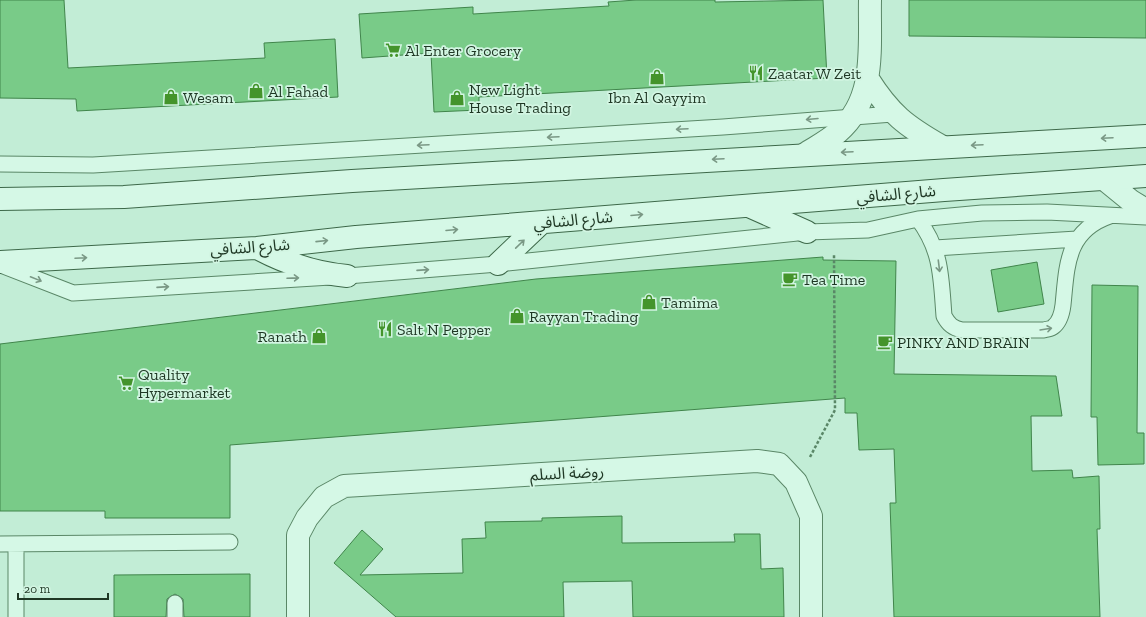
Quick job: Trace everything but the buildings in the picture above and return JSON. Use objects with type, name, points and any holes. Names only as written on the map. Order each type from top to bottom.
[{"type":"main road","points":[[805,154],[839,131],[854,115],[863,98],[868,79],[870,0]]},
{"type":"main road","points":[[868,79],[882,101],[893,114],[911,129],[941,146]]},
{"type":"main road","points":[[0,199],[131,197],[352,181],[941,146],[1146,136]]},
{"type":"main road","name":"شارع الشافي","points":[[0,263],[256,248],[356,238],[944,190],[1146,176]]},
{"type":"main road","points":[[1104,179],[1131,201],[1146,210]]},
{"type":"main road","points":[[750,206],[807,232]]},
{"type":"main road","points":[[498,264],[541,223]]},
{"type":"main road","points":[[256,248],[282,261],[330,274],[347,276]]},
{"type":"main road","name":"روضة السلم","points":[[298,617],[298,535],[307,518],[324,497],[344,486],[756,461],[779,464],[796,482],[811,516],[810,617]]},
{"type":"lane","points":[[0,164],[93,165],[723,127],[854,115],[893,114]]},
{"type":"lane","points":[[0,263],[73,293],[347,276],[498,264],[807,232],[868,230],[918,219],[982,213],[1047,212],[1146,217]]},
{"type":"lane","points":[[918,219],[928,232],[939,261],[944,316],[948,324],[954,329],[962,330],[1044,330],[1053,328],[1059,321],[1062,313],[1067,265],[1070,251],[1077,239],[1086,228],[1098,220],[1111,216]]},
{"type":"lane","points":[[935,248],[1077,239]]},
{"type":"lane","points":[[0,544],[230,542]]},
{"type":"lane","points":[[16,544],[16,617]]},
{"type":"path","points":[[796,482],[835,410],[834,232]]},
{"type":"place","name":"Al Enter Grocery","points":[[393,50]]},
{"type":"place","name":"Zaatar W Zeit","points":[[756,73]]},
{"type":"place","name":"Ibn Al Qayyim","points":[[657,77]]},
{"type":"place","name":"Al Fahad","points":[[256,91]]},
{"type":"place","name":"Wesam","points":[[171,97]]},
{"type":"place","name":"New Light House Trading","points":[[457,98]]},
{"type":"place","name":"Tea Time","points":[[790,279]]},
{"type":"place","name":"Tamima","points":[[649,302]]},
{"type":"place","name":"Rayyan Trading","points":[[517,316]]},
{"type":"place","name":"Salt N Pepper","points":[[385,329]]},
{"type":"place","name":"Ranath","points":[[319,336]]},
{"type":"place","name":"PINKY AND BRAIN","points":[[885,342]]},
{"type":"place","name":"Quality Hypermarket","points":[[126,383]]}]
